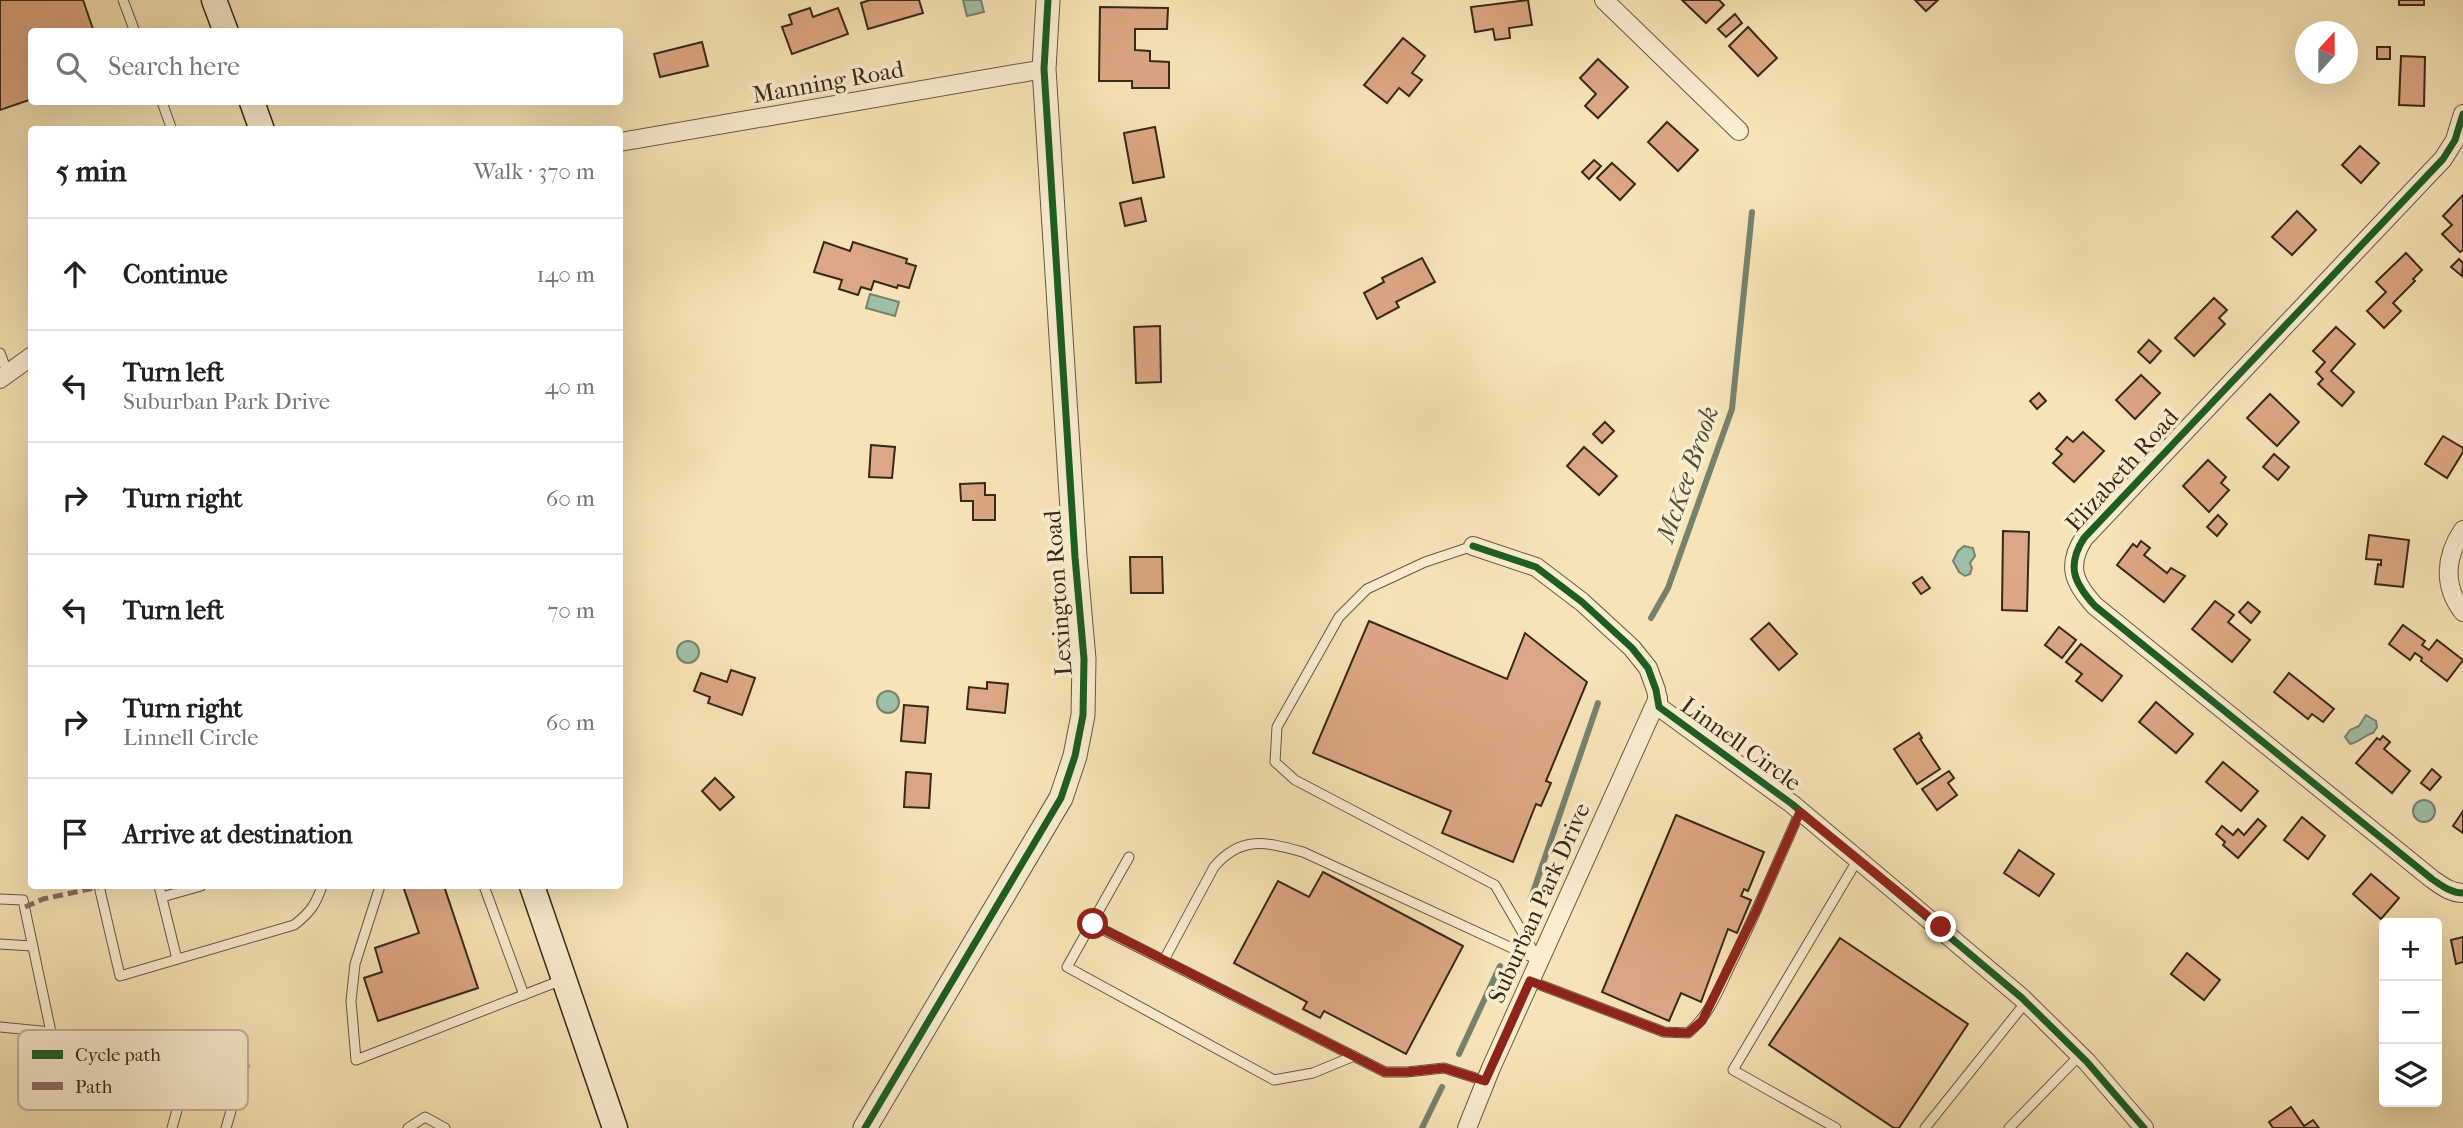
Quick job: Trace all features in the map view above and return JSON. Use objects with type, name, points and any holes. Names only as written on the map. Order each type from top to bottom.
[{"type":"main road","points":[[214,0],[224,28]]},
{"type":"main road","points":[[252,105],[260,126]]},
{"type":"main road","points":[[533,889],[615,1128]]},
{"type":"street","name":"Lexington Road","points":[[865,1128],[1061,798],[1075,756],[1083,715],[1084,659],[1044,69],[1048,0]]},
{"type":"street","points":[[1604,0],[1739,131]]},
{"type":"street","name":"Manning Road","points":[[623,141],[1044,69]]},
{"type":"street","name":"Elizabeth Road","points":[[2463,114],[2455,141],[2443,159],[2084,538],[2073,563],[2074,577],[2078,585],[2095,606],[2432,879],[2446,889],[2463,893]]},
{"type":"street","points":[[4,376],[28,359]]},
{"type":"street","points":[[2463,530],[2449,556],[2448,573],[2456,603],[2463,612]]},
{"type":"street","name":"Linnell Circle","points":[[1473,546],[1536,566],[1582,602],[1632,648],[1648,668],[1659,707],[1800,812],[2026,1002],[2080,1055],[2144,1128]]},
{"type":"street","name":"Suburban Park Drive","points":[[1467,1128],[1485,1081],[1658,698]]},
{"type":"lane","points":[[124,0],[134,28]]},
{"type":"lane","points":[[163,105],[171,126]]},
{"type":"lane","points":[[0,353],[4,376]]},
{"type":"lane","points":[[1473,546],[1424,562],[1367,589],[1339,617],[1277,727],[1275,762],[1295,780],[1494,885],[1539,961]]},
{"type":"lane","points":[[1530,981],[1664,1032],[1688,1033],[1702,1021],[1716,994],[1800,812]]},
{"type":"lane","points":[[1164,960],[1214,867],[1225,854],[1239,846],[1262,843],[1303,852],[1539,961]]},
{"type":"lane","points":[[1129,857],[1068,967],[1274,1080],[1313,1073],[1354,1056]]},
{"type":"lane","points":[[1836,1128],[1733,1070],[1858,859]]},
{"type":"lane","points":[[100,889],[120,976],[294,925],[308,915],[321,889]]},
{"type":"lane","points":[[160,889],[177,959]]},
{"type":"lane","points":[[162,898],[191,889]]},
{"type":"lane","points":[[379,889],[355,964],[351,1001],[356,1060],[564,979]]},
{"type":"lane","points":[[485,889],[524,995]]},
{"type":"lane","points":[[0,899],[23,900],[51,1030]]},
{"type":"lane","points":[[1093,924],[1385,1072],[1444,1068],[1485,1081]]},
{"type":"lane","points":[[0,944],[32,946]]},
{"type":"lane","points":[[1925,1128],[2026,1002]]},
{"type":"lane","points":[[0,1027],[31,1030]]},
{"type":"lane","points":[[2009,1128],[2080,1055]]},
{"type":"lane","points":[[172,1128],[177,1110]]},
{"type":"lane","points":[[226,1128],[231,1110]]},
{"type":"lane","points":[[408,1128],[425,1117],[445,1128]]},
{"type":"shaded area","points":[[963,0],[981,0],[984,12],[967,16]]},
{"type":"shaded area","points":[[870,294],[899,302],[895,316],[866,308]]},
{"type":"shaded area","points":[[1964,546],[1973,548],[1975,556],[1970,563],[1970,574],[1965,576],[1959,572],[1953,561]]},
{"type":"shaded area","points":[[688,641],[696,644],[699,652],[696,660],[688,663],[680,660],[677,652],[680,644]]},
{"type":"shaded area","points":[[888,691],[896,694],[899,702],[896,710],[888,713],[880,710],[877,702],[880,694]]},
{"type":"shaded area","points":[[2366,715],[2376,721],[2377,727],[2373,733],[2350,744],[2345,737],[2350,730],[2359,726]]},
{"type":"shaded area","points":[[2424,800],[2432,803],[2435,811],[2432,819],[2424,822],[2416,819],[2413,811],[2416,803]]},
{"type":"building","points":[[0,0],[83,0],[93,28],[28,28],[28,100],[0,110]]},
{"type":"building","points":[[870,0],[919,0],[923,13],[868,29],[861,3]]},
{"type":"building","points":[[1528,0],[1532,25],[1509,28],[1510,38],[1495,40],[1493,29],[1475,32],[1471,7]]},
{"type":"building","points":[[1682,0],[1719,0],[1724,5],[1706,23]]},
{"type":"building","points":[[1915,0],[1938,0],[1926,11]]},
{"type":"building","points":[[2399,0],[2424,0],[2424,5],[2399,5]]},
{"type":"building","points":[[1100,7],[1168,8],[1167,29],[1135,29],[1135,50],[1150,51],[1150,61],[1169,62],[1169,88],[1132,88],[1132,81],[1099,81]]},
{"type":"building","points":[[810,8],[813,17],[838,8],[848,34],[792,54],[782,27],[792,24],[789,15]]},
{"type":"building","points":[[1735,14],[1742,23],[1726,37],[1718,29]]},
{"type":"building","points":[[1748,27],[1777,58],[1758,76],[1729,46]]},
{"type":"building","points":[[1403,38],[1425,56],[1412,73],[1422,80],[1409,96],[1399,88],[1387,103],[1364,85]]},
{"type":"building","points":[[702,42],[708,66],[660,77],[654,54]]},
{"type":"building","points":[[2377,47],[2390,47],[2390,59],[2377,59]]},
{"type":"building","points":[[2401,56],[2425,57],[2424,106],[2399,105]]},
{"type":"building","points":[[1598,59],[1628,87],[1598,118],[1585,106],[1596,94],[1580,78]]},
{"type":"building","points":[[1667,122],[1698,150],[1678,171],[1648,142]]},
{"type":"building","points":[[1155,127],[1164,177],[1133,183],[1124,133]]},
{"type":"building","points":[[2360,146],[2379,163],[2361,183],[2342,165]]},
{"type":"building","points":[[1594,160],[1601,166],[1589,179],[1582,172]]},
{"type":"building","points":[[1612,163],[1635,184],[1620,200],[1597,178]]},
{"type":"building","points":[[2463,195],[2463,250],[2460,252],[2442,234],[2452,225],[2443,216]]},
{"type":"building","points":[[1141,198],[1146,221],[1125,226],[1120,203]]},
{"type":"building","points":[[2297,211],[2316,230],[2292,255],[2272,237]]},
{"type":"building","points":[[824,242],[850,251],[853,242],[907,259],[906,263],[916,266],[909,288],[898,285],[897,288],[874,281],[871,290],[861,287],[858,295],[839,289],[842,280],[814,272]]},
{"type":"building","points":[[2406,253],[2422,270],[2393,303],[2401,311],[2384,328],[2367,311],[2386,292],[2376,282]]},
{"type":"building","points":[[1422,258],[1435,282],[1396,302],[1399,307],[1377,319],[1364,293],[1384,282],[1382,278]]},
{"type":"building","points":[[2459,259],[2463,263],[2462,276],[2451,267]]},
{"type":"building","points":[[2214,298],[2227,310],[2219,318],[2225,324],[2194,356],[2175,338]]},
{"type":"building","points":[[1160,326],[1161,382],[1136,383],[1134,327]]},
{"type":"building","points":[[2336,327],[2355,344],[2331,371],[2354,392],[2342,406],[2318,384],[2323,379],[2316,372],[2325,362],[2313,351]]},
{"type":"building","points":[[2149,340],[2161,351],[2150,363],[2138,352]]},
{"type":"building","points":[[2141,375],[2160,393],[2135,419],[2116,400]]},
{"type":"building","points":[[2039,393],[2046,401],[2037,409],[2030,401]]},
{"type":"building","points":[[2270,394],[2299,422],[2277,446],[2247,418]]},
{"type":"building","points":[[1605,422],[1614,431],[1602,443],[1593,434]]},
{"type":"building","points":[[2083,432],[2104,451],[2074,482],[2053,463],[2062,454],[2056,449],[2067,437],[2073,442]]},
{"type":"building","points":[[2443,436],[2463,448],[2447,478],[2425,464]]},
{"type":"building","points":[[871,445],[895,447],[892,478],[869,477]]},
{"type":"building","points":[[1584,447],[1617,476],[1599,495],[1567,466]]},
{"type":"building","points":[[2274,454],[2289,467],[2278,480],[2263,467]]},
{"type":"building","points":[[2208,460],[2226,477],[2221,483],[2229,490],[2209,512],[2183,486]]},
{"type":"building","points":[[985,483],[985,495],[995,495],[995,520],[973,520],[973,501],[961,501],[960,484]]},
{"type":"building","points":[[2218,515],[2227,524],[2217,536],[2207,527]]},
{"type":"building","points":[[2003,531],[2029,532],[2027,611],[2002,610]]},
{"type":"building","points":[[2369,535],[2409,540],[2403,587],[2375,584],[2381,560],[2366,559]]},
{"type":"building","points":[[2141,541],[2150,548],[2144,555],[2167,573],[2171,568],[2185,576],[2164,602],[2117,565],[2133,544],[2137,547]]},
{"type":"building","points":[[1130,557],[1162,557],[1163,593],[1131,593]]},
{"type":"building","points":[[1922,577],[1930,588],[1921,594],[1913,583]]},
{"type":"building","points":[[2215,601],[2234,615],[2228,622],[2250,640],[2232,662],[2192,629]]},
{"type":"building","points":[[2248,602],[2260,612],[2251,623],[2239,612]]},
{"type":"building","points":[[1369,621],[1507,679],[1525,633],[1587,682],[1546,781],[1551,783],[1541,806],[1536,804],[1513,862],[1442,833],[1451,811],[1313,753]]},
{"type":"building","points":[[1769,623],[1797,654],[1779,670],[1751,639]]},
{"type":"building","points":[[2403,625],[2425,641],[2422,645],[2429,650],[2437,640],[2463,660],[2447,681],[2415,653],[2410,660],[2389,644]]},
{"type":"building","points":[[2059,627],[2076,640],[2062,658],[2045,645]]},
{"type":"building","points":[[2081,644],[2122,676],[2102,701],[2076,681],[2082,674],[2066,662]]},
{"type":"building","points":[[731,670],[755,678],[742,715],[708,703],[710,697],[694,691],[701,673],[727,682]]},
{"type":"building","points":[[2289,673],[2334,709],[2323,722],[2312,714],[2308,719],[2274,692]]},
{"type":"building","points":[[987,682],[1008,684],[1005,713],[967,709],[969,687],[987,689]]},
{"type":"building","points":[[2156,702],[2193,734],[2176,753],[2139,722]]},
{"type":"building","points":[[904,705],[928,707],[925,743],[901,741]]},
{"type":"building","points":[[1919,733],[1922,738],[1920,739],[1940,769],[1917,784],[1894,749]]},
{"type":"building","points":[[2383,736],[2390,742],[2384,749],[2410,771],[2392,793],[2356,763],[2377,738],[2380,740]]},
{"type":"building","points":[[2223,762],[2258,791],[2241,811],[2206,782]]},
{"type":"building","points":[[2432,769],[2441,777],[2430,790],[2421,783]]},
{"type":"building","points":[[1949,771],[1954,778],[1948,783],[1957,795],[1937,810],[1922,789]]},
{"type":"building","points":[[906,772],[931,774],[929,808],[904,807]]},
{"type":"building","points":[[715,778],[734,797],[720,810],[702,791]]},
{"type":"building","points":[[2463,811],[2463,833],[2453,826]]},
{"type":"building","points":[[1676,815],[1764,852],[1748,891],[1744,889],[1741,896],[1751,900],[1737,933],[1728,929],[1701,1002],[1681,993],[1669,1021],[1602,992]]},
{"type":"building","points":[[2302,817],[2325,836],[2308,859],[2284,840]]},
{"type":"building","points":[[2258,819],[2266,826],[2238,858],[2223,845],[2225,842],[2216,834],[2222,826],[2233,835],[2238,829],[2244,835]]},
{"type":"building","points":[[2019,850],[2054,874],[2039,896],[2004,873]]},
{"type":"building","points":[[1323,872],[1463,946],[1406,1054],[1324,1011],[1320,1018],[1303,1009],[1307,1002],[1234,963],[1278,881],[1309,897]]},
{"type":"building","points":[[2371,874],[2399,898],[2380,918],[2353,894]]},
{"type":"building","points":[[404,889],[445,889],[478,988],[378,1021],[364,978],[382,972],[375,948],[419,933]]},
{"type":"building","points":[[2463,937],[2463,962],[2456,964],[2451,940]]},
{"type":"building","points":[[1840,938],[1968,1024],[1899,1128],[1894,1128],[1769,1045]]},
{"type":"building","points":[[2187,953],[2220,980],[2204,1000],[2171,974]]},
{"type":"building","points":[[2291,1107],[2304,1126],[2313,1120],[2319,1128],[2273,1128],[2269,1122]]},
{"type":"waterway","name":"McKee Brook","points":[[1651,618],[1668,588],[1732,409],[1752,212]]},
{"type":"waterway","name":"McKee Brook","points":[[1530,901],[1598,703]]},
{"type":"waterway","name":"McKee Brook","points":[[1459,1054],[1500,966]]},
{"type":"waterway","name":"McKee Brook","points":[[1422,1128],[1442,1087]]},
{"type":"marked path","points":[[25,907],[43,899],[90,889]]},
{"type":"cycle path","points":[[865,1128],[1061,798],[1075,756],[1083,715],[1084,659],[1044,69],[1048,0]]},
{"type":"cycle path","points":[[2463,114],[2455,140],[2443,159],[2084,538],[2078,548],[2074,566],[2082,590],[2095,606],[2432,879],[2443,887],[2463,893]]},
{"type":"cycle path","points":[[1473,546],[1536,567],[1582,602],[1632,648],[1648,668],[1659,707],[1792,804],[2022,998],[2087,1062],[2144,1128]]},
{"type":"route","points":[[1093,924],[1385,1072],[1444,1068],[1485,1081],[1530,981],[1664,1032],[1688,1033],[1702,1021],[1756,911],[1800,812],[1941,927]]}]
